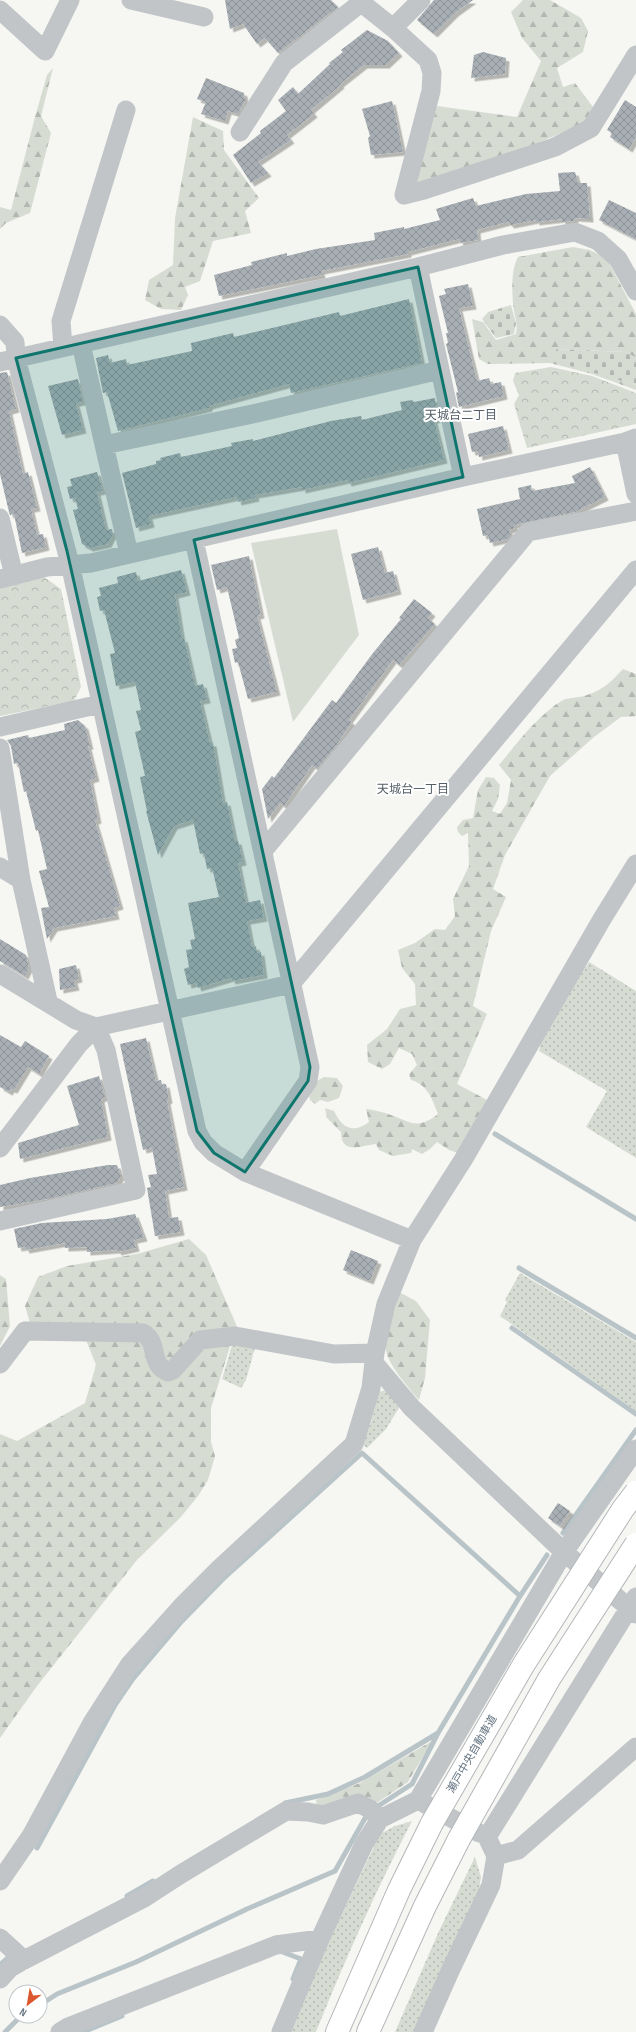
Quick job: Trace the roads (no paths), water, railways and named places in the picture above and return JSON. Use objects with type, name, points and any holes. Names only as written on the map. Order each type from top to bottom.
[{"type":"highway","name":"瀬戸中央自動車道","points":[[337,2032],[396,1897],[432,1823],[524,1664],[636,1492]]},
{"type":"highway","points":[[368,2032],[424,1906],[459,1838],[549,1679],[636,1544]]},
{"type":"street","points":[[0,10],[46,51],[70,0]]},
{"type":"street","points":[[131,0],[204,17]]},
{"type":"street","points":[[393,28],[421,0]]},
{"type":"street","points":[[240,132],[284,63],[360,1],[393,28],[428,60],[432,73],[431,91],[404,195],[424,190],[555,147],[591,128],[636,55]]},
{"type":"street","points":[[126,110],[61,321],[72,346],[104,445],[129,554]]},
{"type":"street","points":[[8,360],[418,267],[503,245],[576,232],[598,241],[618,259],[636,291]]},
{"type":"street","points":[[418,267],[463,477]]},
{"type":"street","points":[[0,325],[15,342],[8,360],[70,564],[100,704],[197,1131],[203,1142],[214,1153],[245,1172],[412,1240]]},
{"type":"street","points":[[104,445],[257,413],[440,370]]},
{"type":"street","points":[[0,518],[7,577],[48,567],[91,563],[630,440],[636,494]]},
{"type":"street","points":[[263,851],[528,532],[636,511]]},
{"type":"street","points":[[194,540],[263,851],[310,1074],[308,1082],[245,1172]]},
{"type":"street","points":[[0,974],[48,1001],[76,1020],[96,1027],[170,1012],[291,984],[636,570]]},
{"type":"street","points":[[0,727],[100,704]]},
{"type":"street","points":[[0,748],[21,880],[48,1001]]},
{"type":"street","points":[[0,1881],[31,1836],[92,1723],[130,1664],[182,1606],[219,1569],[354,1444],[371,1388],[375,1358],[386,1304],[412,1240],[463,1160],[602,919],[636,864]]},
{"type":"street","points":[[0,867],[21,880]]},
{"type":"street","points":[[0,1148],[79,1044],[96,1027]]},
{"type":"street","points":[[0,1221],[136,1190],[106,1050],[96,1027]]},
{"type":"street","points":[[0,1364],[25,1331],[144,1333],[151,1341],[157,1364],[162,1370],[168,1372],[173,1370],[200,1340],[235,1336],[334,1354],[375,1358],[412,1408],[564,1552],[634,1606],[487,1838]]},
{"type":"street","points":[[375,1814],[418,1800],[564,1552],[636,1450]]},
{"type":"street","points":[[496,1856],[518,1850],[636,1747]]},
{"type":"street","points":[[418,1800],[487,1838],[496,1856],[491,1885],[450,1969],[424,2032]]},
{"type":"street","points":[[0,1979],[10,1968],[14,1951],[144,1898],[181,1874],[286,1812],[308,1812],[322,1815],[358,1803],[375,1814]]},
{"type":"street","points":[[281,2032],[320,1939],[364,1844],[375,1814]]},
{"type":"street","points":[[60,2032],[68,2027],[276,1945],[320,1939]]},
{"type":"waterway","points":[[495,1134],[636,1219]]},
{"type":"waterway","points":[[519,1268],[636,1338]]},
{"type":"waterway","points":[[512,1328],[636,1414]]},
{"type":"waterway","points":[[563,1533],[636,1430]]},
{"type":"waterway","points":[[37,1848],[115,1705],[132,1680],[182,1621],[224,1578],[362,1453],[520,1596]]},
{"type":"waterway","points":[[375,1808],[412,1784],[438,1733],[520,1596],[547,1555]]},
{"type":"waterway","points":[[285,1803],[328,1794],[365,1777],[438,1733]]},
{"type":"waterway","points":[[48,2000],[57,1994],[136,1962],[247,1909],[335,1871],[368,1813]]},
{"type":"waterway","points":[[127,1896],[153,1881]]},
{"type":"waterway","points":[[280,1951],[301,1959],[293,1979]]},
{"type":"waterway","points":[[0,1965],[12,1954]]},
{"type":"waterway","points":[[83,2032],[122,2016]]},
{"type":"waterway","points":[[5,2032],[13,2024]]},
{"type":"district","name":"天城台二丁目","points":[[461,415]]},
{"type":"district","name":"天城台一丁目","points":[[413,789]]}]
